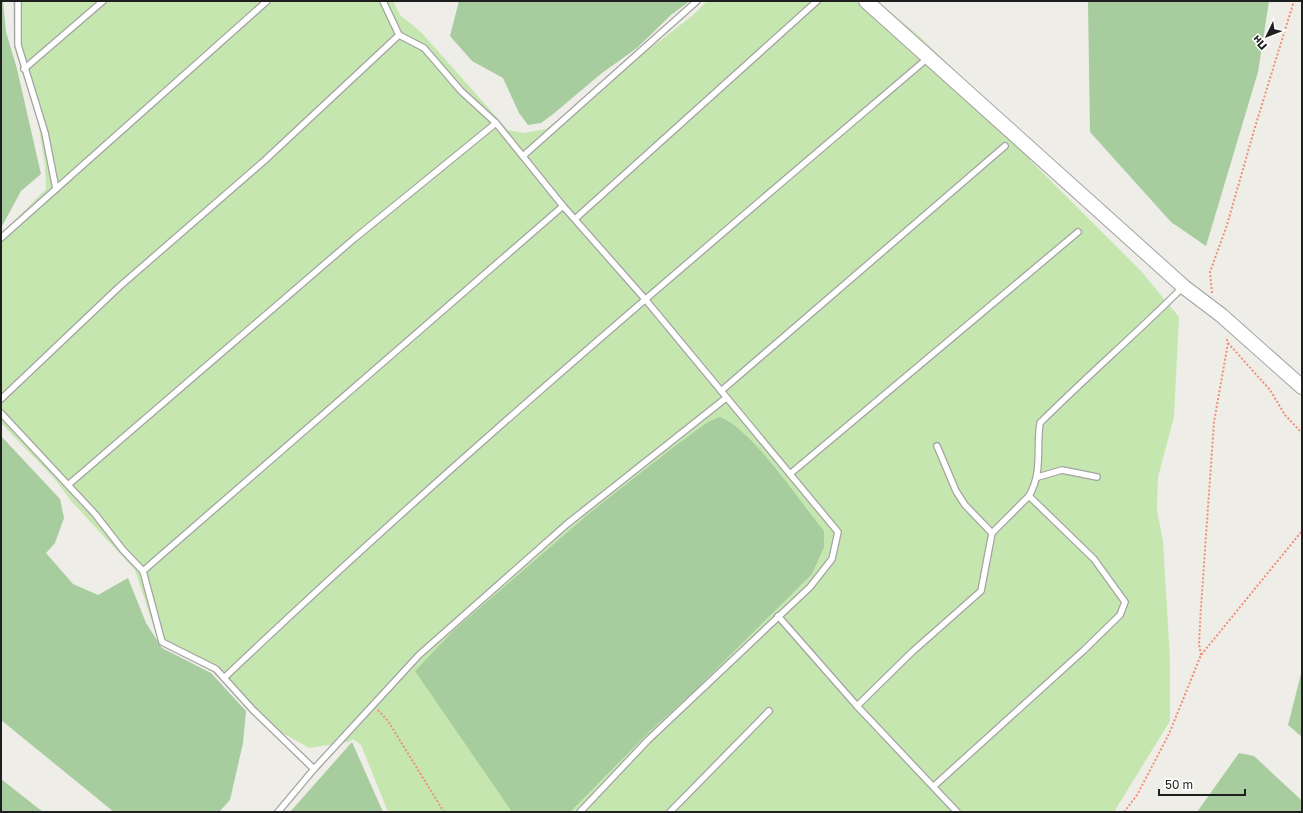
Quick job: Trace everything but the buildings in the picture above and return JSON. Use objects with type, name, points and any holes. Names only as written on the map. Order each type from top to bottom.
[{"type":"street","points":[[866,1],[1184,287],[1221,315],[1302,387]]},
{"type":"lane","points":[[18,1],[18,45],[24,69],[45,133],[56,188]]},
{"type":"lane","points":[[24,69],[103,1]]},
{"type":"lane","points":[[1,238],[267,1]]},
{"type":"lane","points":[[383,1],[399,35],[424,48],[461,91],[496,123],[563,206],[645,300],[838,532],[832,559],[810,587],[648,740],[580,812]]},
{"type":"lane","points":[[523,156],[697,1]]},
{"type":"lane","points":[[575,219],[818,1]]},
{"type":"lane","points":[[1,399],[119,287],[264,161],[399,35]]},
{"type":"lane","points":[[224,678],[294,610],[467,454],[922,63]]},
{"type":"lane","points":[[68,485],[356,238],[496,123]]},
{"type":"lane","points":[[721,391],[1005,146]]},
{"type":"lane","points":[[144,571],[563,206]]},
{"type":"lane","points":[[790,474],[1078,232]]},
{"type":"lane","points":[[857,706],[912,652],[981,592],[992,533],[1029,496],[1038,477],[1040,465],[1038,435],[1040,423],[1093,371],[1128,342],[1184,287]]},
{"type":"lane","points":[[278,812],[314,769],[420,655],[567,524],[726,398]]},
{"type":"lane","points":[[1,413],[68,485],[144,571],[162,642],[216,669],[253,710],[314,769]]},
{"type":"lane","points":[[937,446],[956,491],[965,505],[992,533]]},
{"type":"lane","points":[[1038,477],[1062,470],[1097,477]]},
{"type":"lane","points":[[934,786],[1083,651],[1120,615],[1125,602],[1094,559],[1029,496]]},
{"type":"lane","points":[[778,616],[857,706],[957,812]]},
{"type":"lane","points":[[670,812],[769,711]]},
{"type":"path","points":[[1221,315],[1212,293],[1210,272],[1227,225],[1254,127],[1294,1]]},
{"type":"path","points":[[1226,336],[1228,343],[1270,390],[1285,415],[1302,433]]},
{"type":"path","points":[[1201,655],[1199,644],[1213,429],[1228,343]]},
{"type":"path","points":[[1124,812],[1137,795],[1169,734],[1201,655],[1302,531]]},
{"type":"path","points":[[374,705],[388,721],[444,812]]},
{"type":"green space","points":[[1,1],[3,1],[6,32],[17,69],[41,174],[21,191],[1,228]]},
{"type":"green space","points":[[13,1],[393,1],[400,15],[421,32],[508,130],[523,133],[546,129],[566,113],[596,95],[635,60],[692,16],[707,1],[877,1],[917,34],[968,83],[1032,162],[1141,271],[1179,317],[1174,417],[1158,477],[1157,510],[1163,541],[1170,659],[1170,721],[1114,812],[388,812],[361,745],[353,739],[348,742],[309,748],[258,719],[213,672],[162,645],[156,634],[135,570],[72,502],[54,478],[1,423],[1,234],[46,189],[45,166],[38,122],[14,47]]},
{"type":"green space","points":[[459,1],[690,1],[671,15],[637,48],[602,73],[552,115],[541,123],[528,125],[519,113],[503,78],[472,61],[450,36]]},
{"type":"green space","points":[[1088,1],[1269,1],[1258,72],[1206,246],[1171,222],[1090,132]]},
{"type":"green space","points":[[720,417],[733,424],[761,451],[824,531],[824,547],[812,574],[692,693],[650,731],[570,812],[512,812],[415,671],[454,630],[592,511],[675,446],[708,422]]},
{"type":"green space","points":[[1,436],[60,499],[64,518],[55,543],[46,553],[73,584],[98,595],[128,578],[146,623],[162,648],[211,673],[246,711],[243,743],[230,800],[219,812],[114,812],[1,720]]},
{"type":"green space","points":[[1302,670],[1302,737],[1288,725]]},
{"type":"green space","points":[[352,742],[383,812],[290,812]]},
{"type":"green space","points":[[1239,753],[1254,756],[1298,797],[1302,801],[1302,812],[1197,812]]},
{"type":"green space","points":[[1,779],[43,812],[1,812]]}]
